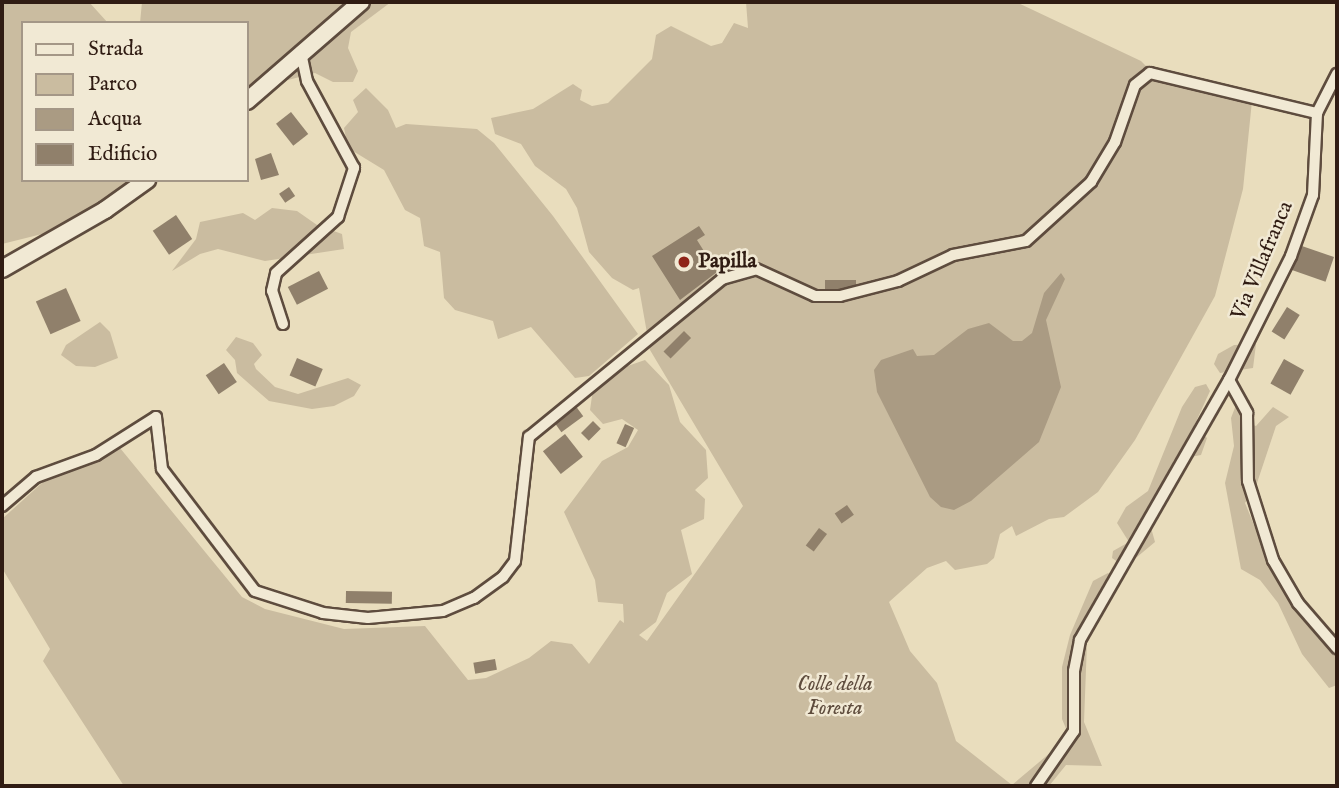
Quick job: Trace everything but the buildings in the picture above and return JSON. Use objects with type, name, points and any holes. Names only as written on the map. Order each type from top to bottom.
[{"type":"main road","points":[[248,100],[361,2]]},
{"type":"main road","points":[[2,270],[106,211],[144,182]]},
{"type":"street","points":[[282,324],[272,291],[276,273],[338,218],[354,168],[307,81],[300,53]]},
{"type":"street","points":[[2,506],[36,477],[96,455],[156,417],[162,469],[255,591],[323,613],[368,618],[443,611],[474,598],[503,576],[514,561],[528,437],[722,279],[756,269],[815,296],[840,296],[898,281],[953,255],[1026,241],[1091,183],[1115,142],[1135,85],[1150,73],[1317,113]]},
{"type":"street","name":"Via Villafranca","points":[[1036,786],[1074,731],[1074,671],[1080,640],[1229,380],[1291,256],[1313,195],[1317,113],[1337,74]]},
{"type":"street","points":[[1229,380],[1247,413],[1248,481],[1273,560],[1298,603],[1337,648]]},
{"type":"green space","points":[[2,2],[89,2],[106,21],[21,21],[21,182],[129,182],[58,230],[2,244]]},
{"type":"green space","points":[[142,2],[352,2],[248,88],[248,21],[140,21]]},
{"type":"green space","points":[[370,2],[391,2],[351,32],[348,48],[358,71],[353,82],[333,82],[315,73],[288,80],[288,70],[309,59]]},
{"type":"green space","name":"Colle della Foresta","points":[[746,2],[1016,2],[1141,61],[1157,77],[1252,101],[1243,189],[1215,296],[1135,440],[1098,492],[1064,517],[1049,519],[1016,536],[1012,526],[1000,534],[994,558],[987,564],[955,570],[946,561],[927,568],[889,602],[910,651],[937,683],[956,741],[1012,785],[1057,747],[1067,731],[1062,719],[1062,667],[1070,635],[1093,581],[1108,573],[1117,579],[1119,585],[1087,643],[1084,722],[1102,766],[1066,765],[1049,786],[124,786],[43,661],[50,649],[2,568],[2,519],[43,482],[120,448],[242,597],[265,609],[344,629],[425,626],[468,680],[486,678],[529,658],[551,641],[572,644],[589,664],[620,620],[624,623],[623,604],[598,602],[595,580],[564,512],[602,461],[628,447],[638,430],[622,419],[603,424],[590,410],[593,389],[616,370],[645,360],[669,385],[680,422],[706,450],[708,478],[695,490],[705,499],[704,519],[681,530],[692,574],[667,593],[656,622],[639,635],[647,641],[743,506],[650,350],[639,288],[633,290],[612,278],[589,252],[577,208],[566,189],[535,166],[521,144],[495,134],[491,118],[533,109],[573,84],[582,90],[580,100],[592,106],[608,103],[652,59],[656,35],[671,26],[711,46],[722,43],[734,23],[748,28]]},
{"type":"green space","points":[[366,88],[388,110],[396,128],[406,124],[477,129],[494,143],[553,216],[638,334],[589,376],[575,378],[531,327],[498,339],[493,321],[455,310],[444,298],[440,252],[424,246],[420,218],[405,210],[384,170],[348,148],[344,128],[358,112],[353,100]]},
{"type":"green space","points":[[272,208],[297,211],[317,225],[342,234],[344,249],[265,261],[218,249],[200,254],[172,271],[196,239],[200,222],[243,213],[255,220]]},
{"type":"green space","points":[[100,322],[110,332],[118,358],[95,367],[76,366],[61,355],[66,345]]},
{"type":"green space","points":[[236,337],[253,343],[262,355],[254,364],[256,369],[275,387],[298,394],[348,378],[361,385],[354,396],[334,406],[312,409],[269,401],[237,373],[235,360],[226,350]]},
{"type":"green space","points":[[1256,344],[1253,368],[1220,373],[1214,364],[1218,354],[1234,345]]},
{"type":"green space","points":[[1206,384],[1210,391],[1194,426],[1207,438],[1201,455],[1174,460],[1169,474],[1180,476],[1173,493],[1168,501],[1150,503],[1148,517],[1155,542],[1125,567],[1112,558],[1113,551],[1129,542],[1117,523],[1126,507],[1148,491],[1182,407],[1195,387]]},
{"type":"green space","points":[[1250,400],[1250,424],[1256,426],[1273,407],[1289,417],[1276,426],[1255,489],[1245,503],[1272,569],[1300,613],[1324,622],[1324,641],[1337,657],[1337,685],[1329,688],[1302,654],[1278,603],[1260,580],[1241,569],[1225,483],[1234,446],[1231,418],[1236,405]]},
{"type":"water","points":[[1061,273],[1065,279],[1046,320],[1061,387],[1039,442],[971,501],[954,510],[941,507],[930,497],[877,392],[874,370],[881,360],[913,349],[917,356],[934,355],[968,329],[989,323],[1013,341],[1022,341],[1032,333],[1044,293]]},
{"type":"place","name":"Papilla","points":[[684,262]]}]
